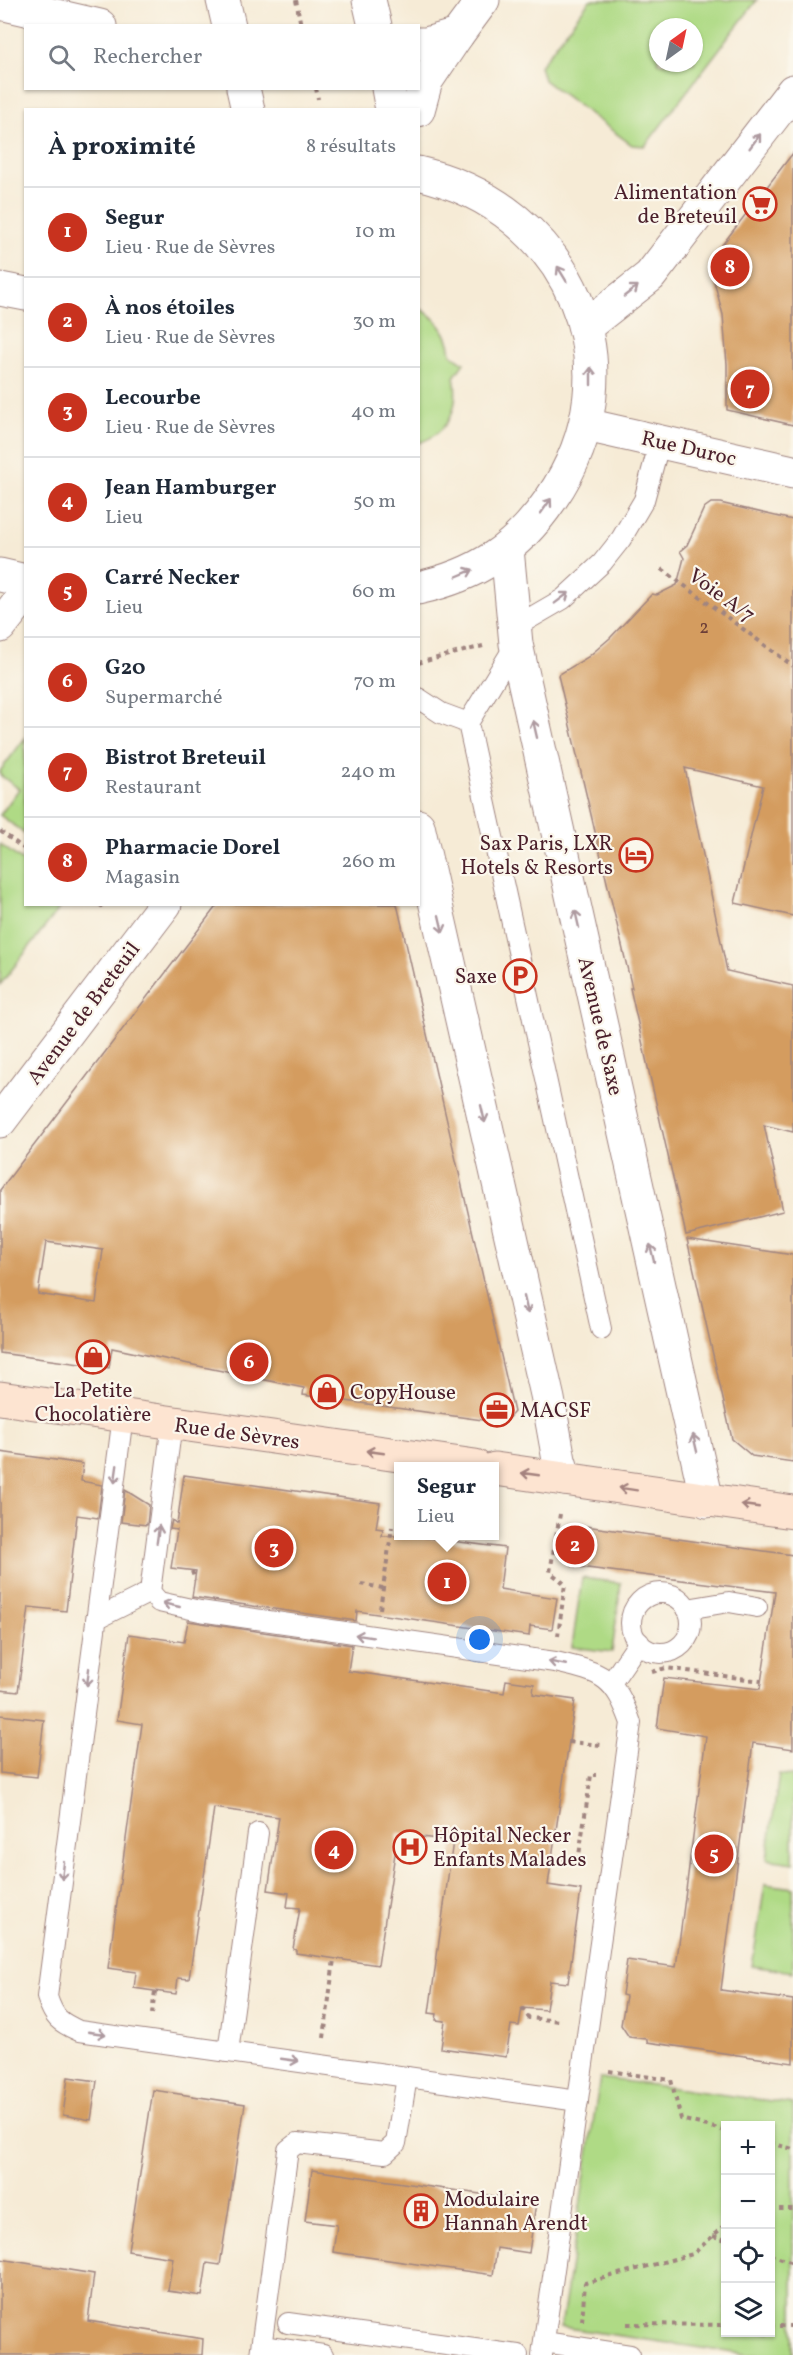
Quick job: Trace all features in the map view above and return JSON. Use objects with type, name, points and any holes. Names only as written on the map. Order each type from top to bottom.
[{"type":"main road","name":"Rue de Sèvres","points":[[0,1398],[441,1462]]},
{"type":"main road","points":[[499,1470],[793,1512]]},
{"type":"street","points":[[223,0],[229,24]]},
{"type":"street","points":[[369,0],[375,24]]},
{"type":"street","points":[[419,108],[426,81],[483,0]]},
{"type":"street","points":[[0,3],[91,24]]},
{"type":"street","points":[[420,44],[457,35]]},
{"type":"street","points":[[243,90],[248,108]]},
{"type":"street","points":[[388,90],[392,108]]},
{"type":"street","points":[[585,327],[650,276],[793,91]]},
{"type":"street","points":[[420,174],[458,186],[494,203],[525,227],[551,256],[566,282],[585,327],[592,373],[591,397],[586,424],[568,475],[541,513],[507,549],[467,574],[420,587]]},
{"type":"street","points":[[0,289],[24,294]]},
{"type":"street","name":"Rue Duroc","points":[[586,424],[793,471]]},
{"type":"street","name":"Avenue de Saxe","points":[[507,549],[505,639],[707,1501]]},
{"type":"street","points":[[0,575],[24,580]]},
{"type":"street","points":[[0,626],[24,596]]},
{"type":"street","points":[[420,835],[565,1479]]},
{"type":"street","name":"Avenue de Breteuil","points":[[0,1122],[163,906]]},
{"type":"lane","points":[[601,1329],[468,723],[505,639],[563,599],[602,562],[621,539],[644,500],[660,441]]},
{"type":"lane","points":[[420,699],[441,713],[468,723]]},
{"type":"lane","points":[[123,1416],[47,1997],[52,2014],[79,2031],[578,2101]]},
{"type":"lane","points":[[172,1423],[150,1592],[159,1602],[200,1611],[376,1638],[555,1662],[593,1671],[611,1683],[623,1701],[631,1723],[544,2348],[580,2347],[630,2355]]},
{"type":"lane","points":[[96,1619],[150,1592]]},
{"type":"lane","points":[[660,1593],[681,1600],[687,1609],[690,1629],[681,1645],[671,1651],[660,1652],[645,1648],[639,1642],[633,1633],[631,1623],[633,1611],[640,1601],[650,1595],[660,1593]]},
{"type":"lane","points":[[687,1609],[729,1602],[757,1607]]},
{"type":"lane","points":[[611,1683],[639,1642]]},
{"type":"lane","points":[[228,2052],[258,1833]]},
{"type":"lane","points":[[323,2355],[261,2351],[288,2150],[297,2142],[385,2153],[396,2143],[407,2077]]},
{"type":"lane","points":[[288,2323],[518,2355]]},
{"type":"path","points":[[296,0],[302,24]]},
{"type":"path","points":[[316,90],[318,99]]},
{"type":"path","name":"Voie A/7","points":[[662,569],[793,666]]},
{"type":"path","points":[[420,662],[505,639]]},
{"type":"path","points":[[0,831],[24,849]]},
{"type":"path","points":[[555,1662],[565,1584],[550,1572],[560,1514]]},
{"type":"path","points":[[376,1638],[392,1527]]},
{"type":"path","points":[[361,1584],[383,1588]]},
{"type":"path","points":[[611,1683],[666,1668],[761,1681]]},
{"type":"path","points":[[569,1742],[602,1745]]},
{"type":"path","points":[[552,1860],[578,1862],[591,1774]]},
{"type":"path","points":[[320,2065],[334,1959]]},
{"type":"path","points":[[522,2008],[529,2018],[590,2025]]},
{"type":"path","points":[[584,2068],[671,2080],[681,2119],[721,2130]]},
{"type":"path","points":[[775,2144],[793,2149]]},
{"type":"path","points":[[775,2208],[793,2209]]},
{"type":"path","points":[[580,2347],[585,2283],[693,2254],[721,2228]]},
{"type":"path","points":[[712,2236],[721,2239]]},
{"type":"path","points":[[775,2256],[793,2263]]},
{"type":"path","points":[[581,2323],[592,2323]]},
{"type":"path","points":[[626,2324],[721,2325]]},
{"type":"path","points":[[775,2326],[793,2326]]},
{"type":"green space","points":[[590,0],[757,0],[703,70],[703,18],[649,18],[649,72],[702,72],[645,146],[632,145],[544,80],[540,66]]},
{"type":"green space","points":[[420,309],[441,327],[448,339],[451,354],[464,363],[454,377],[455,399],[450,418],[438,432],[420,442]]},
{"type":"green space","points":[[24,739],[24,833],[0,815],[19,789],[0,775],[0,771]]},
{"type":"green space","points":[[0,844],[24,862],[24,906],[61,906],[0,985]]},
{"type":"green space","points":[[582,1578],[621,1583],[612,1652],[572,1647]]},
{"type":"green space","points":[[779,1774],[793,1776],[793,1863],[767,1859]]},
{"type":"green space","points":[[765,1884],[793,1888],[793,1972],[752,1966]]},
{"type":"green space","points":[[600,2078],[793,2104],[793,2355],[748,2355],[561,2327]]},
{"type":"building","points":[[793,153],[793,425],[727,410],[727,364],[723,315],[709,262]]},
{"type":"building","points":[[711,503],[720,503],[793,520],[793,916],[735,903],[763,786],[685,768],[727,971],[793,986],[793,1132],[764,1125],[783,1211],[686,1235],[630,988],[632,988],[558,675],[588,657],[610,638],[652,594],[657,595],[677,585],[684,558],[680,551],[687,545],[704,508]]},
{"type":"building","points":[[216,906],[397,906],[514,1412],[504,1423],[303,1395],[304,1388],[112,1348],[109,1368],[0,1353],[0,1190]],"holes":[[[46,1242],[103,1250],[96,1303],[38,1294]]]},
{"type":"building","points":[[687,1239],[793,1255],[793,1462],[752,1456],[732,1439]]},
{"type":"building","points":[[0,1452],[83,1464],[81,1481],[102,1485],[98,1518],[77,1515],[66,1611],[29,1607],[18,1692],[0,1690]]},
{"type":"building","points":[[184,1475],[380,1503],[376,1528],[383,1529],[382,1536],[394,1536],[394,1540],[444,1540],[505,1548],[500,1589],[557,1598],[552,1629],[530,1626],[529,1636],[357,1611],[356,1621],[192,1597],[196,1571],[171,1568],[177,1530],[170,1529],[172,1520],[177,1524]]},
{"type":"building","points":[[125,1490],[149,1505],[147,1525],[121,1522]]},
{"type":"building","points":[[578,1525],[793,1555],[793,1749],[753,1743],[721,1990],[793,2000],[793,2063],[647,2042],[647,2039],[629,2037],[621,2025],[626,1996],[622,1995],[627,1960],[676,1967],[706,1736],[657,1728],[664,1678],[760,1689],[775,1592],[572,1566]]},
{"type":"building","points":[[188,1621],[352,1645],[348,1671],[504,1693],[506,1680],[534,1684],[533,1694],[575,1700],[548,1885],[581,1890],[568,1983],[550,1981],[546,2010],[522,2008],[519,2026],[511,2025],[506,2057],[441,2048],[445,2021],[436,2020],[437,2014],[429,2013],[453,1841],[398,1834],[378,1965],[296,1953],[293,1949],[300,1908],[287,1907],[289,1893],[268,1890],[279,1817],[214,1808],[189,1979],[178,1978],[176,1994],[134,1988],[136,1972],[108,1968],[142,1724],[117,1720],[129,1634],[184,1642]]},
{"type":"building","points":[[0,1715],[44,1720],[37,1777],[0,1773]]},
{"type":"building","points":[[68,2077],[97,2081],[91,2120],[63,2115]]},
{"type":"building","points":[[153,2090],[245,2104],[220,2265],[207,2263],[202,2296],[168,2291],[173,2258],[128,2251]]},
{"type":"building","name":"Modulaire Hannah Arendt","points":[[312,2170],[536,2202],[529,2253],[497,2248],[493,2275],[333,2252],[337,2225],[305,2221]]},
{"type":"building","points":[[0,2259],[94,2274],[88,2321],[203,2339],[202,2355],[0,2355]]},
{"type":"place","name":"Alimentation de Breteuil","points":[[760,204]]},
{"type":"place","name":"Pharmacie Dorel","points":[[730,267]]},
{"type":"place","name":"Bistrot Breteuil","points":[[750,389]]},
{"type":"place","name":"Sax Paris, LXR Hotels & Resorts","points":[[636,855]]},
{"type":"place","name":"Saxe","points":[[520,976]]},
{"type":"place","name":"La Petite Chocolatière","points":[[93,1357]]},
{"type":"place","name":"G20","points":[[249,1362]]},
{"type":"place","name":"CopyHouse","points":[[327,1392]]},
{"type":"place","name":"MACSF","points":[[497,1410]]},
{"type":"place","name":"À nos étoiles","points":[[575,1545]]},
{"type":"place","name":"Lecourbe","points":[[274,1548]]},
{"type":"place","name":"Segur","points":[[447,1582]]},
{"type":"place","name":"Hôpital Necker Enfants Malades","points":[[410,1847]]},
{"type":"place","name":"Jean Hamburger","points":[[334,1850]]},
{"type":"place","name":"Carré Necker","points":[[714,1854]]},
{"type":"place","name":"Modulaire Hannah Arendt","points":[[421,2211]]}]
